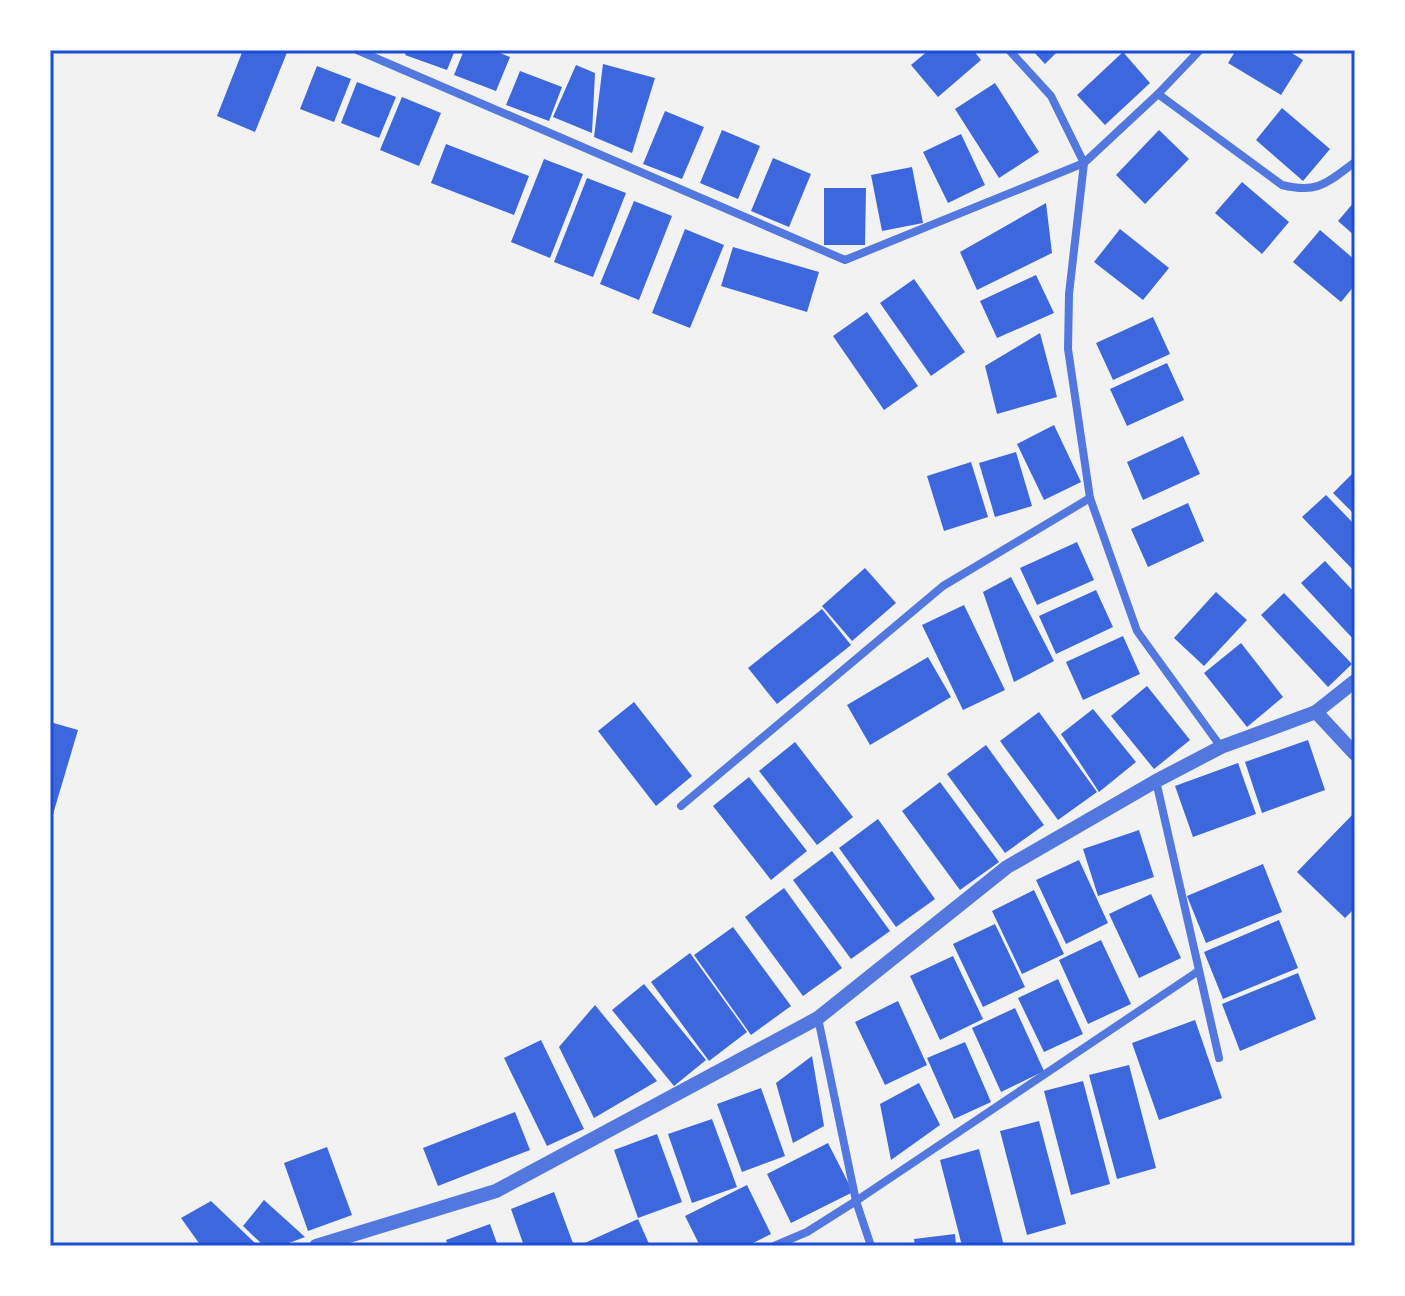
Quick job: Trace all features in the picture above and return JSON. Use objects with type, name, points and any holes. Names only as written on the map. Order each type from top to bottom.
[{"type":"street","points":[[357,50],[845,260],[1084,163],[1200,50]]},
{"type":"street","points":[[1009,50],[1051,96],[1084,163],[1069,294],[1068,349],[1090,498],[1137,631],[1221,747]]},
{"type":"street","points":[[1158,94],[1282,185],[1304,191],[1327,183],[1355,162]]},
{"type":"street","points":[[681,806],[943,586],[1090,498]]},
{"type":"street","points":[[316,1246],[496,1191],[818,1018],[1007,867],[1221,747],[1316,712],[1355,681]]},
{"type":"street","points":[[1316,712],[1355,754]]},
{"type":"street","points":[[1156,781],[1219,1058]]},
{"type":"street","points":[[774,1246],[807,1232],[856,1201],[1197,972]]},
{"type":"street","points":[[818,1018],[856,1201],[871,1246]]},
{"type":"building","points":[[243,50],[288,50],[255,132],[217,116]]},
{"type":"building","points":[[407,50],[455,50],[447,70],[405,55]]},
{"type":"building","points":[[464,50],[492,50],[510,57],[496,91],[454,75]]},
{"type":"building","points":[[929,50],[973,50],[981,60],[938,97],[911,65]]},
{"type":"building","points":[[1032,50],[1059,50],[1045,64]]},
{"type":"building","points":[[1236,50],[1287,50],[1303,60],[1281,95],[1228,63]]},
{"type":"building","points":[[1123,52],[1150,83],[1105,125],[1077,95]]},
{"type":"building","points":[[603,64],[655,78],[632,153],[594,137]]},
{"type":"building","points":[[576,65],[595,73],[592,133],[553,117]]},
{"type":"building","points":[[317,66],[351,79],[334,122],[300,109]]},
{"type":"building","points":[[520,71],[562,87],[549,121],[506,105]]},
{"type":"building","points":[[357,82],[396,97],[379,138],[341,123]]},
{"type":"building","points":[[995,83],[1039,152],[999,178],[955,109]]},
{"type":"building","points":[[402,97],[441,113],[419,166],[380,150]]},
{"type":"building","points":[[1282,108],[1330,149],[1303,181],[1256,140]]},
{"type":"building","points":[[665,111],[704,127],[682,179],[643,164]]},
{"type":"building","points":[[722,130],[760,146],[738,199],[700,183]]},
{"type":"building","points":[[1159,130],[1189,159],[1145,204],[1116,175]]},
{"type":"building","points":[[961,134],[985,185],[948,203],[923,152]]},
{"type":"building","points":[[446,144],[529,176],[514,215],[431,183]]},
{"type":"building","points":[[773,158],[811,174],[789,227],[751,211]]},
{"type":"building","points":[[544,159],[583,174],[550,258],[511,242]]},
{"type":"building","points":[[912,167],[923,223],[882,231],[871,175]]},
{"type":"building","points":[[587,178],[626,193],[593,277],[554,262]]},
{"type":"building","points":[[1242,182],[1289,222],[1262,254],[1215,213]]},
{"type":"building","points":[[824,188],[866,188],[865,245],[824,245]]},
{"type":"building","points":[[634,201],[672,216],[639,300],[600,284]]},
{"type":"building","points":[[1355,201],[1355,236],[1338,221]]},
{"type":"building","points":[[1046,203],[1052,253],[977,290],[960,252]]},
{"type":"building","points":[[685,229],[724,245],[690,328],[652,313]]},
{"type":"building","points":[[1120,229],[1169,268],[1143,300],[1094,262]]},
{"type":"building","points":[[1320,230],[1355,260],[1355,285],[1341,302],[1293,262]]},
{"type":"building","points":[[733,247],[819,272],[807,312],[721,286]]},
{"type":"building","points":[[1036,275],[1054,313],[997,338],[980,301]]},
{"type":"building","points":[[914,279],[965,352],[931,376],[880,303]]},
{"type":"building","points":[[867,312],[918,386],[884,410],[833,336]]},
{"type":"building","points":[[1153,317],[1170,354],[1113,380],[1096,343]]},
{"type":"building","points":[[1040,333],[1057,397],[997,414],[985,366]]},
{"type":"building","points":[[1167,363],[1184,400],[1127,426],[1110,389]]},
{"type":"building","points":[[1054,425],[1081,482],[1044,500],[1017,444]]},
{"type":"building","points":[[1183,436],[1200,474],[1143,500],[1127,462]]},
{"type":"building","points":[[1016,452],[1032,506],[995,517],[979,463]]},
{"type":"building","points":[[971,462],[988,517],[944,531],[927,476]]},
{"type":"building","points":[[1355,471],[1355,515],[1333,493]]},
{"type":"building","points":[[1326,495],[1355,525],[1355,572],[1302,517]]},
{"type":"building","points":[[1188,503],[1204,541],[1148,567],[1131,529]]},
{"type":"building","points":[[1077,542],[1094,580],[1037,605],[1020,568]]},
{"type":"building","points":[[1325,561],[1355,593],[1355,641],[1301,583]]},
{"type":"building","points":[[865,568],[896,603],[852,641],[822,606]]},
{"type":"building","points":[[1011,577],[1054,661],[1014,682],[983,592]]},
{"type":"building","points":[[1096,590],[1113,627],[1056,654],[1039,616]]},
{"type":"building","points":[[1216,592],[1247,620],[1204,666],[1174,638]]},
{"type":"building","points":[[1284,593],[1352,664],[1328,687],[1261,615]]},
{"type":"building","points":[[964,605],[1005,690],[963,710],[922,625]]},
{"type":"building","points":[[822,609],[851,645],[777,704],[748,668]]},
{"type":"building","points":[[1123,636],[1140,674],[1083,700],[1066,662]]},
{"type":"building","points":[[1241,643],[1283,697],[1247,727],[1204,673]]},
{"type":"building","points":[[928,657],[951,697],[870,745],[847,705]]},
{"type":"building","points":[[1147,686],[1190,740],[1154,769],[1111,716]]},
{"type":"building","points":[[634,702],[692,776],[656,806],[598,731]]},
{"type":"building","points":[[1093,709],[1136,762],[1099,792],[1061,734]]},
{"type":"building","points":[[1039,712],[1097,792],[1058,820],[1000,741]]},
{"type":"building","points":[[50,722],[78,730],[51,821],[50,821]]},
{"type":"building","points":[[1308,740],[1325,790],[1262,813],[1245,762]]},
{"type":"building","points":[[795,742],[853,817],[817,845],[759,771]]},
{"type":"building","points":[[986,745],[1044,825],[1005,853],[947,774]]},
{"type":"building","points":[[1238,763],[1256,814],[1193,837],[1175,786]]},
{"type":"building","points":[[749,777],[807,851],[771,880],[713,806]]},
{"type":"building","points":[[940,782],[999,862],[960,890],[902,811]]},
{"type":"building","points":[[1355,812],[1355,908],[1345,918],[1297,872]]},
{"type":"building","points":[[878,819],[935,899],[896,927],[839,848]]},
{"type":"building","points":[[1139,830],[1154,877],[1098,896],[1083,849]]},
{"type":"building","points":[[832,851],[890,931],[851,959],[793,880]]},
{"type":"building","points":[[1079,860],[1108,923],[1066,944],[1036,880]]},
{"type":"building","points":[[1263,864],[1282,912],[1206,943],[1187,896]]},
{"type":"building","points":[[784,888],[842,968],[803,996],[745,917]]},
{"type":"building","points":[[1034,890],[1064,954],[1022,974],[992,911]]},
{"type":"building","points":[[1151,894],[1181,958],[1139,978],[1109,914]]},
{"type":"building","points":[[1279,920],[1298,968],[1223,999],[1204,952]]},
{"type":"building","points":[[995,924],[1025,987],[983,1007],[953,944]]},
{"type":"building","points":[[733,927],[791,1006],[751,1035],[694,955]]},
{"type":"building","points":[[1101,940],[1131,1004],[1088,1024],[1059,960]]},
{"type":"building","points":[[690,953],[747,1032],[709,1061],[651,982]]},
{"type":"building","points":[[953,956],[983,1019],[940,1040],[910,976]]},
{"type":"building","points":[[1298,973],[1316,1019],[1240,1051],[1222,1004]]},
{"type":"building","points":[[1058,979],[1083,1034],[1044,1052],[1018,998]]},
{"type":"building","points":[[644,984],[706,1060],[674,1086],[612,1010]]},
{"type":"building","points":[[898,1001],[927,1065],[885,1085],[855,1022]]},
{"type":"building","points":[[595,1005],[657,1081],[594,1118],[559,1047]]},
{"type":"building","points":[[1015,1008],[1044,1071],[1001,1092],[972,1028]]},
{"type":"building","points":[[1195,1020],[1222,1098],[1159,1120],[1132,1043]]},
{"type":"building","points":[[541,1040],[584,1129],[547,1146],[504,1058]]},
{"type":"building","points":[[965,1042],[991,1102],[954,1119],[927,1058]]},
{"type":"building","points":[[812,1056],[824,1126],[793,1143],[776,1083]]},
{"type":"building","points":[[1129,1065],[1156,1168],[1117,1179],[1089,1075]]},
{"type":"building","points":[[1083,1081],[1110,1184],[1071,1195],[1044,1091]]},
{"type":"building","points":[[919,1083],[940,1125],[891,1160],[880,1104]]},
{"type":"building","points":[[761,1088],[785,1156],[742,1172],[717,1104]]},
{"type":"building","points":[[515,1112],[530,1150],[438,1186],[423,1148]]},
{"type":"building","points":[[712,1119],[737,1187],[692,1203],[668,1134]]},
{"type":"building","points":[[1039,1121],[1066,1224],[1027,1235],[1000,1131]]},
{"type":"building","points":[[657,1134],[682,1202],[638,1218],[614,1150]]},
{"type":"building","points":[[828,1143],[853,1192],[791,1223],[767,1174]]},
{"type":"building","points":[[327,1147],[352,1215],[308,1231],[284,1163]]},
{"type":"building","points":[[979,1149],[1004,1246],[962,1246],[940,1160]]},
{"type":"building","points":[[747,1185],[771,1234],[747,1246],[700,1246],[685,1216]]},
{"type":"building","points":[[554,1192],[574,1246],[524,1246],[511,1209]]},
{"type":"building","points":[[264,1200],[305,1237],[281,1246],[264,1246],[243,1226]]},
{"type":"building","points":[[211,1201],[258,1246],[201,1246],[181,1218]]},
{"type":"building","points":[[638,1219],[650,1246],[578,1246]]},
{"type":"building","points":[[490,1224],[498,1246],[448,1246],[446,1240]]},
{"type":"building","points":[[955,1234],[956,1246],[915,1246],[914,1239]]}]
